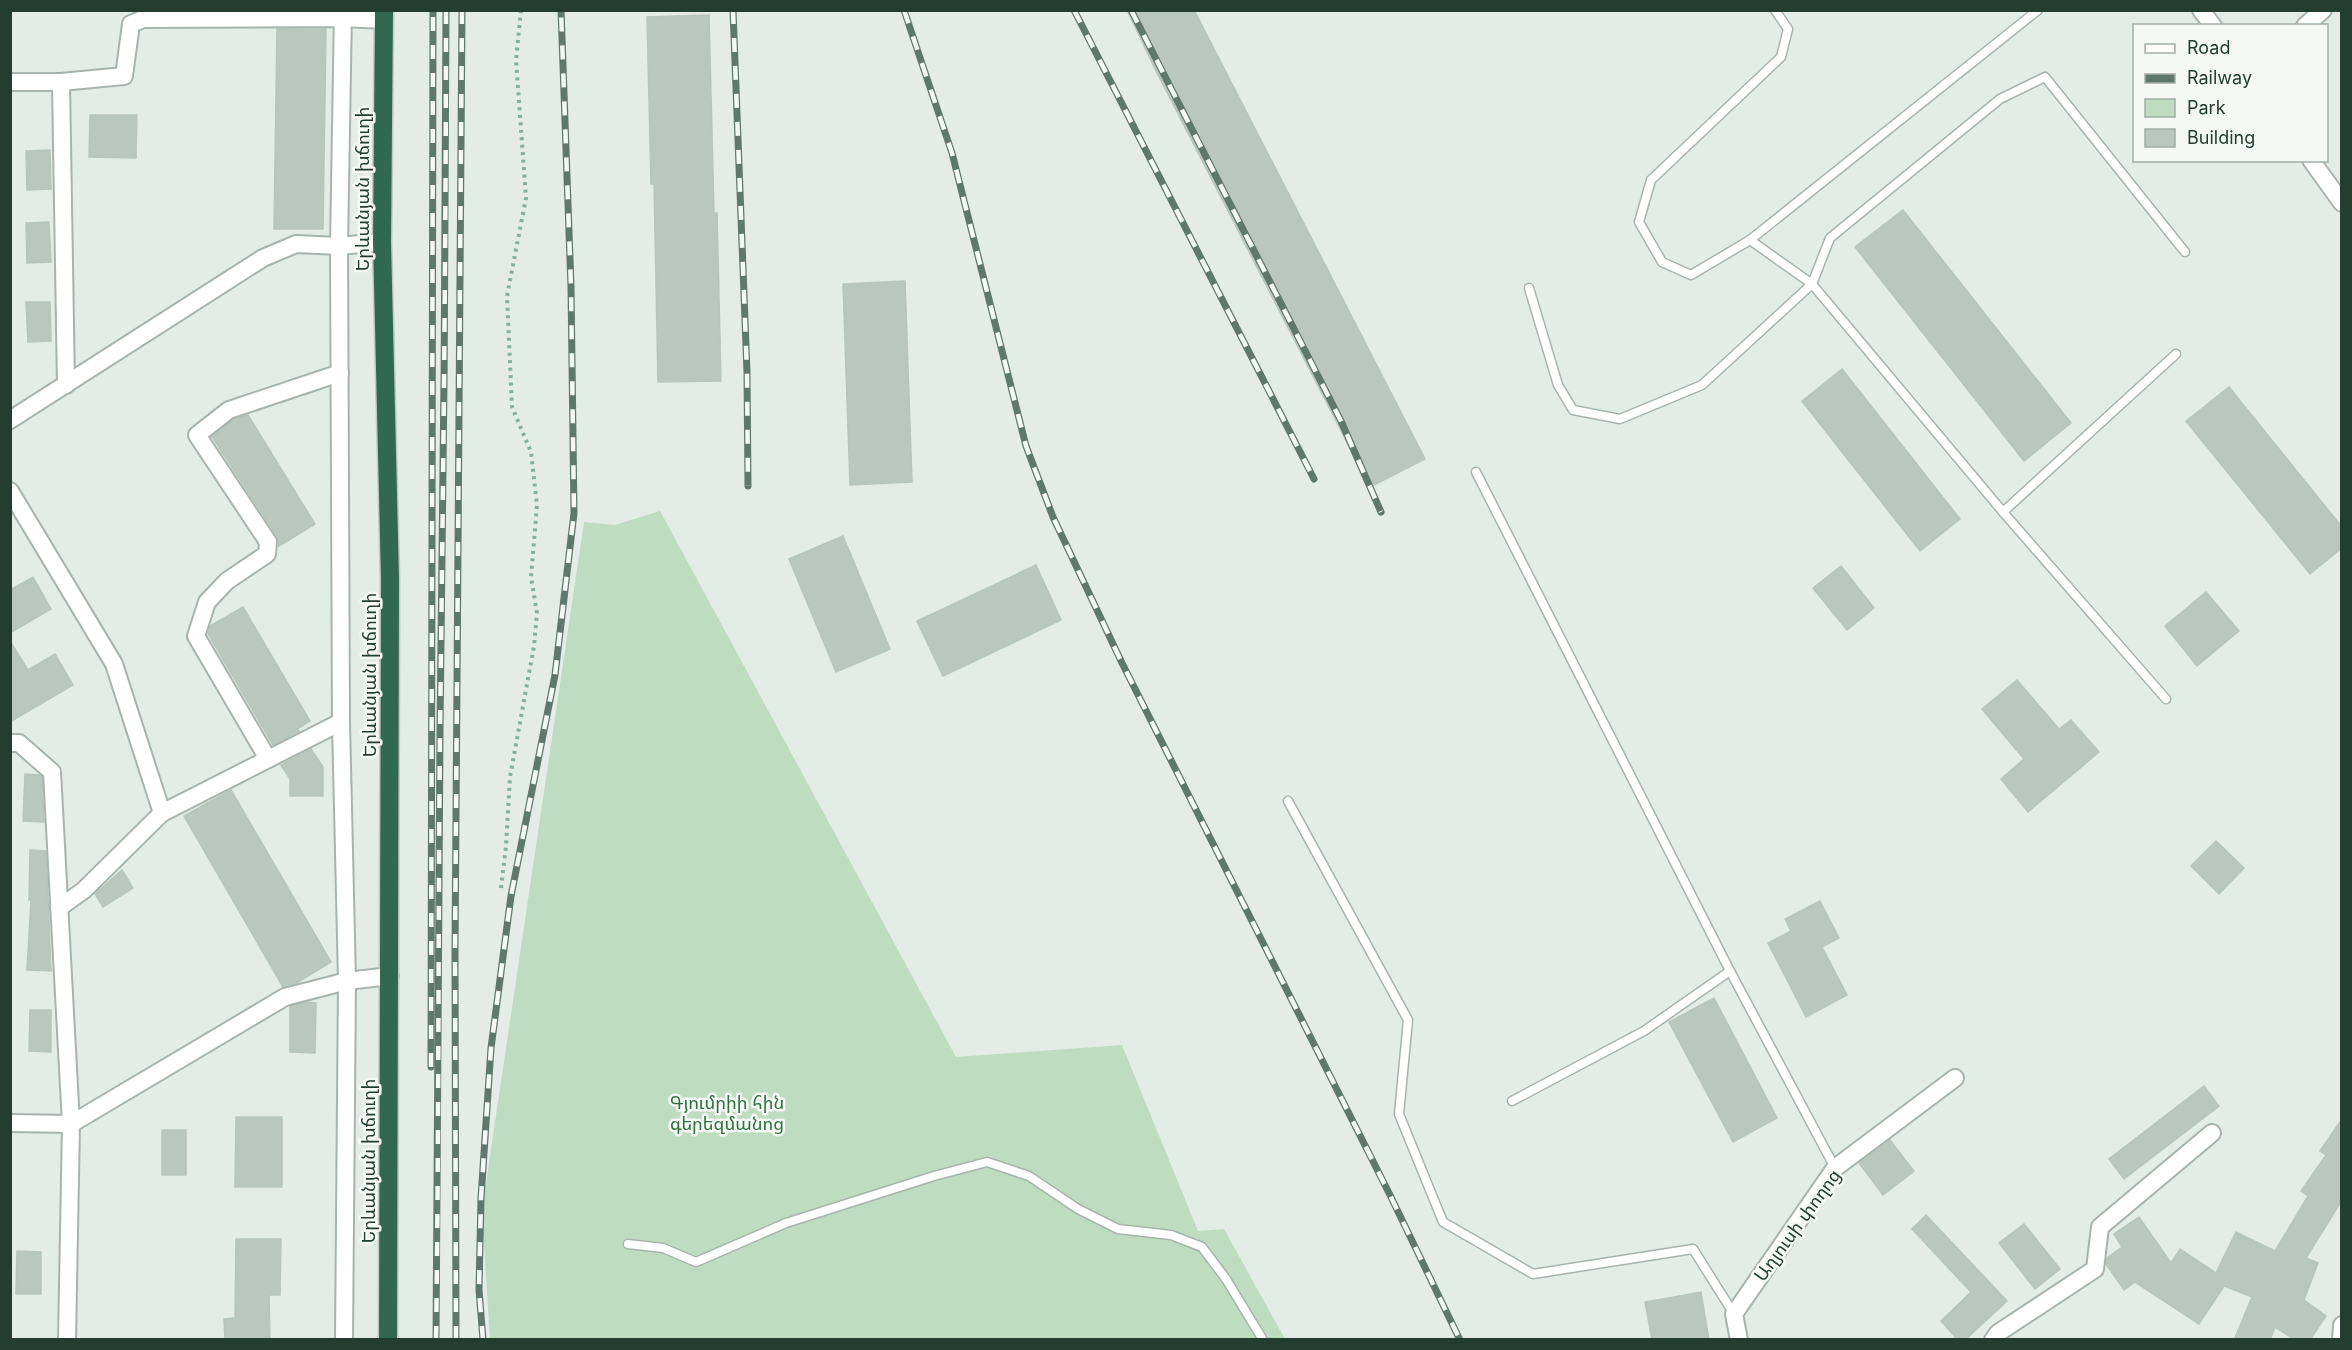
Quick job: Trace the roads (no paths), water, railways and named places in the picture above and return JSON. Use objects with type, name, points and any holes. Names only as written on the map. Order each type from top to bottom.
[{"type":"highway","name":"Երևանյան խճուղի","points":[[384,15],[382,242],[390,579],[388,1340]]},
{"type":"street","points":[[2201,10],[2212,24]]},
{"type":"street","points":[[2307,24],[2323,10]]},
{"type":"street","points":[[343,14],[339,246],[341,722],[347,981],[344,1340]]},
{"type":"street","points":[[10,82],[62,82],[124,76],[126,17],[144,19],[384,15]]},
{"type":"street","points":[[62,82],[66,385]]},
{"type":"street","points":[[2312,162],[2341,202]]},
{"type":"street","points":[[10,420],[263,258],[296,244],[339,246],[382,242]]},
{"type":"street","points":[[268,759],[196,636],[207,602],[227,581],[267,554],[268,542],[197,435],[229,410],[340,373]]},
{"type":"street","points":[[10,491],[114,664],[162,813]]},
{"type":"street","points":[[59,908],[84,890],[162,813],[341,722]]},
{"type":"street","points":[[10,743],[19,743],[52,772],[71,1124],[67,1340]]},
{"type":"street","points":[[10,1123],[71,1124],[285,997],[347,981],[390,976]]},
{"type":"street","name":"Աղյուսի փողոց","points":[[1734,1314],[1835,1168],[1955,1078]]},
{"type":"street","points":[[1993,1340],[1998,1333],[2095,1269],[2100,1227],[2212,1132]]},
{"type":"street","points":[[1734,1314],[1739,1340]]},
{"type":"street","points":[[2341,1340],[2342,1325]]},
{"type":"lane","points":[[1775,10],[1788,29],[1781,57],[1651,180],[1639,222],[1662,262],[1691,275],[1750,240],[2038,10]]},
{"type":"lane","points":[[1529,288],[1558,386],[1573,410],[1620,419],[1702,385],[1812,284],[1830,238],[2000,99],[2045,77],[2185,252]]},
{"type":"lane","points":[[1750,240],[1812,284],[2003,512],[2166,699]]},
{"type":"lane","points":[[2003,512],[2176,354]]},
{"type":"lane","points":[[1476,472],[1730,971],[1835,1168]]},
{"type":"lane","points":[[1288,801],[1408,1020],[1399,1114],[1443,1222],[1533,1274],[1693,1249],[1734,1314]]},
{"type":"lane","points":[[1512,1101],[1644,1031],[1730,971]]},
{"type":"lane","points":[[628,1244],[663,1248],[696,1262],[786,1223],[934,1176],[987,1162],[1029,1176],[1077,1209],[1118,1229],[1171,1235],[1202,1247],[1226,1279],[1263,1340]]},
{"type":"railway","points":[[431,1067],[433,10]]},
{"type":"railway","points":[[436,1340],[446,10]]},
{"type":"railway","points":[[456,1340],[455,951],[462,10]]},
{"type":"railway","points":[[483,1340],[479,1290],[481,1198],[491,1048],[511,896],[555,675],[574,513],[571,287],[561,10]]},
{"type":"railway","points":[[733,10],[747,372],[748,486]]},
{"type":"railway","points":[[904,10],[952,153],[1026,446],[1053,517],[1122,663],[1390,1195],[1460,1340]]},
{"type":"railway","points":[[1074,10],[1314,479]]},
{"type":"railway","points":[[1131,10],[1341,421],[1381,512]]},
{"type":"park label","name":"Գյումրիի հին գերեզմանոց","points":[[727,1112]]}]
